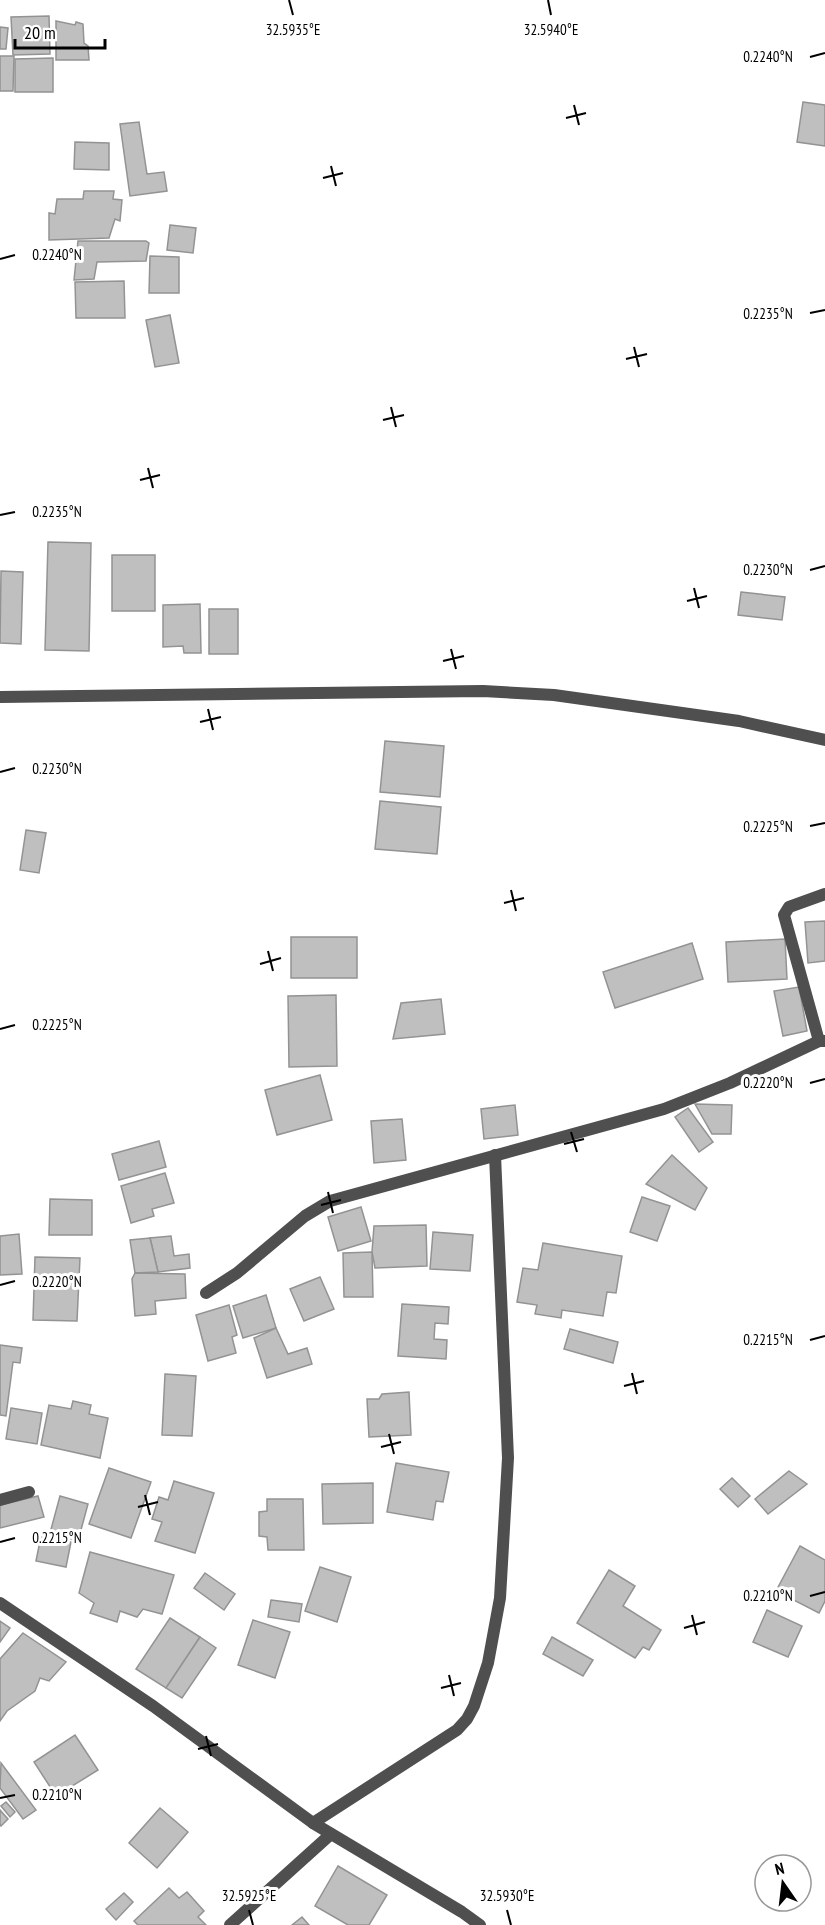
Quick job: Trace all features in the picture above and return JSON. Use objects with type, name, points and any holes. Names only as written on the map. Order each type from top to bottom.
[{"type":"street","points":[[0,697],[483,691],[554,695],[739,721],[825,740]]},
{"type":"street","points":[[206,1293],[237,1273],[305,1216],[330,1201],[664,1109],[693,1099],[822,1041],[784,915],[789,907],[825,894]]},
{"type":"street","points":[[313,1823],[457,1730],[467,1719],[474,1706],[488,1663],[500,1598],[508,1458],[495,1155]]},
{"type":"street","points":[[0,1500],[29,1492]]},
{"type":"street","points":[[0,1603],[153,1706],[313,1823],[480,1925]]},
{"type":"street","points":[[230,1925],[331,1834]]},
{"type":"building","points":[[49,16],[50,54],[13,55],[11,17]]},
{"type":"building","points":[[56,21],[75,25],[76,22],[83,24],[84,43],[88,46],[89,60],[56,60]]},
{"type":"building","points":[[0,27],[8,28],[6,49],[0,49]]},
{"type":"building","points":[[0,56],[14,56],[13,91],[0,91]]},
{"type":"building","points":[[53,58],[53,92],[15,92],[15,59]]},
{"type":"building","points":[[803,102],[825,105],[825,146],[797,142]]},
{"type":"building","points":[[139,122],[147,174],[164,172],[167,191],[130,196],[120,124]]},
{"type":"building","points":[[75,142],[109,143],[109,170],[74,169]]},
{"type":"building","points":[[84,191],[114,191],[113,199],[122,200],[120,221],[115,219],[109,238],[49,240],[49,213],[55,214],[57,199],[83,199]]},
{"type":"building","points":[[170,225],[196,228],[193,253],[167,250]]},
{"type":"building","points":[[78,241],[146,241],[149,243],[146,261],[97,262],[94,279],[74,280]]},
{"type":"building","points":[[150,256],[179,257],[179,293],[149,293]]},
{"type":"building","points":[[124,281],[125,318],[76,318],[75,282]]},
{"type":"building","points":[[170,315],[179,363],[155,367],[146,320]]},
{"type":"building","points":[[48,542],[91,543],[89,651],[45,650]]},
{"type":"building","points":[[112,555],[155,555],[155,611],[112,611]]},
{"type":"building","points":[[1,571],[23,572],[21,644],[0,643]]},
{"type":"building","points":[[741,592],[785,597],[782,620],[738,615]]},
{"type":"building","points":[[200,604],[201,653],[184,653],[183,646],[163,647],[163,605]]},
{"type":"building","points":[[209,609],[238,609],[238,654],[209,654]]},
{"type":"building","points":[[385,741],[444,746],[440,797],[380,792]]},
{"type":"building","points":[[380,801],[441,807],[437,854],[375,849]]},
{"type":"building","points":[[26,830],[46,833],[39,873],[20,870]]},
{"type":"building","points":[[825,921],[825,961],[808,963],[805,922]]},
{"type":"building","points":[[291,937],[357,937],[357,978],[291,978]]},
{"type":"building","points":[[785,939],[787,979],[728,982],[726,942]]},
{"type":"building","points":[[692,943],[703,979],[615,1008],[603,972]]},
{"type":"building","points":[[799,987],[807,1031],[783,1036],[774,991]]},
{"type":"building","points":[[336,995],[337,1066],[289,1067],[288,996]]},
{"type":"building","points":[[441,999],[445,1034],[393,1039],[401,1003]]},
{"type":"building","points":[[320,1075],[332,1120],[277,1135],[265,1090]]},
{"type":"building","points":[[695,1104],[732,1105],[731,1134],[712,1134]]},
{"type":"building","points":[[515,1105],[518,1135],[484,1139],[481,1109]]},
{"type":"building","points":[[688,1108],[713,1142],[699,1152],[675,1117]]},
{"type":"building","points":[[402,1119],[406,1160],[374,1163],[371,1121]]},
{"type":"building","points":[[159,1141],[166,1167],[119,1180],[112,1154]]},
{"type":"building","points":[[672,1155],[707,1188],[695,1210],[646,1184]]},
{"type":"building","points":[[165,1173],[174,1203],[152,1209],[154,1216],[131,1223],[121,1186]]},
{"type":"building","points":[[642,1197],[670,1206],[657,1241],[630,1232]]},
{"type":"building","points":[[50,1199],[92,1200],[92,1235],[49,1235]]},
{"type":"building","points":[[361,1207],[371,1241],[338,1251],[328,1217]]},
{"type":"building","points":[[426,1225],[427,1266],[375,1268],[372,1252],[374,1226]]},
{"type":"building","points":[[433,1232],[473,1235],[470,1271],[430,1269]]},
{"type":"building","points":[[19,1234],[22,1274],[0,1275],[0,1236]]},
{"type":"building","points":[[171,1236],[174,1256],[189,1254],[190,1268],[158,1272],[150,1238]]},
{"type":"building","points":[[150,1238],[158,1272],[135,1273],[130,1240]]},
{"type":"building","points":[[543,1243],[622,1256],[616,1293],[607,1292],[603,1316],[562,1310],[561,1318],[535,1314],[537,1305],[517,1302],[523,1268],[538,1270]]},
{"type":"building","points":[[372,1252],[373,1297],[344,1297],[343,1253]]},
{"type":"building","points":[[35,1257],[80,1258],[77,1321],[33,1320]]},
{"type":"building","points":[[135,1273],[185,1274],[186,1298],[155,1301],[156,1314],[135,1316],[132,1279]]},
{"type":"building","points":[[320,1277],[334,1309],[304,1321],[290,1289]]},
{"type":"building","points":[[266,1295],[276,1328],[243,1338],[233,1306]]},
{"type":"building","points":[[402,1304],[449,1307],[448,1324],[435,1323],[434,1339],[447,1340],[446,1359],[398,1356]]},
{"type":"building","points":[[229,1305],[237,1335],[232,1337],[236,1353],[208,1361],[196,1315]]},
{"type":"building","points":[[276,1328],[288,1354],[307,1348],[312,1364],[267,1378],[254,1338]]},
{"type":"building","points":[[570,1329],[618,1342],[613,1363],[564,1349]]},
{"type":"building","points":[[0,1345],[22,1348],[20,1363],[13,1362],[6,1416],[0,1415]]},
{"type":"building","points":[[165,1374],[196,1376],[192,1436],[162,1435]]},
{"type":"building","points":[[409,1392],[411,1435],[369,1437],[367,1399],[379,1399],[382,1394]]},
{"type":"building","points":[[73,1401],[91,1405],[89,1414],[108,1418],[100,1458],[41,1445],[49,1405],[71,1409]]},
{"type":"building","points":[[11,1408],[42,1413],[37,1444],[6,1439]]},
{"type":"building","points":[[396,1463],[449,1472],[443,1502],[436,1501],[433,1520],[387,1512]]},
{"type":"building","points":[[109,1468],[151,1482],[131,1538],[89,1524]]},
{"type":"building","points":[[789,1471],[807,1484],[768,1514],[755,1499]]},
{"type":"building","points":[[732,1478],[750,1496],[738,1507],[720,1489]]},
{"type":"building","points":[[174,1481],[214,1493],[195,1553],[155,1541],[162,1522],[152,1519],[159,1497],[168,1500]]},
{"type":"building","points":[[373,1483],[373,1523],[323,1524],[322,1484]]},
{"type":"building","points":[[38,1496],[44,1517],[0,1528],[0,1505]]},
{"type":"building","points":[[60,1496],[88,1504],[78,1541],[50,1533]]},
{"type":"building","points":[[267,1499],[303,1499],[304,1550],[268,1550],[267,1537],[259,1536],[259,1512],[267,1511]]},
{"type":"building","points":[[41,1536],[71,1542],[66,1567],[36,1561]]},
{"type":"building","points":[[800,1546],[825,1560],[825,1601],[819,1613],[776,1591]]},
{"type":"building","points":[[90,1552],[174,1575],[162,1614],[143,1609],[137,1617],[120,1611],[117,1622],[90,1613],[94,1603],[79,1593]]},
{"type":"building","points":[[320,1567],[351,1577],[337,1622],[305,1611]]},
{"type":"building","points":[[609,1570],[635,1586],[623,1606],[661,1630],[649,1650],[643,1647],[635,1658],[577,1623]]},
{"type":"building","points":[[205,1573],[235,1594],[224,1610],[194,1588]]},
{"type":"building","points":[[271,1600],[302,1604],[299,1622],[268,1617]]},
{"type":"building","points":[[767,1610],[802,1626],[788,1657],[753,1642]]},
{"type":"building","points":[[170,1618],[200,1637],[166,1688],[136,1669]]},
{"type":"building","points":[[253,1620],[290,1632],[275,1678],[238,1665]]},
{"type":"building","points":[[0,1621],[10,1628],[0,1642]]},
{"type":"building","points":[[23,1633],[66,1662],[49,1681],[40,1678],[35,1691],[7,1711],[0,1721],[0,1659]]},
{"type":"building","points":[[200,1637],[216,1648],[182,1698],[166,1688]]},
{"type":"building","points":[[552,1637],[593,1660],[583,1676],[543,1654]]},
{"type":"building","points":[[75,1735],[98,1770],[56,1796],[34,1762]]},
{"type":"building","points":[[1,1763],[36,1810],[23,1819],[0,1788]]},
{"type":"building","points":[[6,1802],[15,1812],[10,1817],[1,1806]]},
{"type":"building","points":[[160,1808],[188,1832],[157,1868],[129,1843]]},
{"type":"building","points":[[0,1810],[8,1819],[1,1826],[0,1824]]},
{"type":"building","points":[[338,1866],[387,1895],[369,1925],[348,1925],[315,1906]]},
{"type":"building","points":[[169,1888],[179,1898],[187,1892],[204,1911],[198,1917],[206,1925],[138,1925],[134,1921]]},
{"type":"building","points":[[124,1893],[133,1902],[116,1920],[106,1909]]},
{"type":"building","points":[[302,1917],[309,1925],[292,1925]]}]
